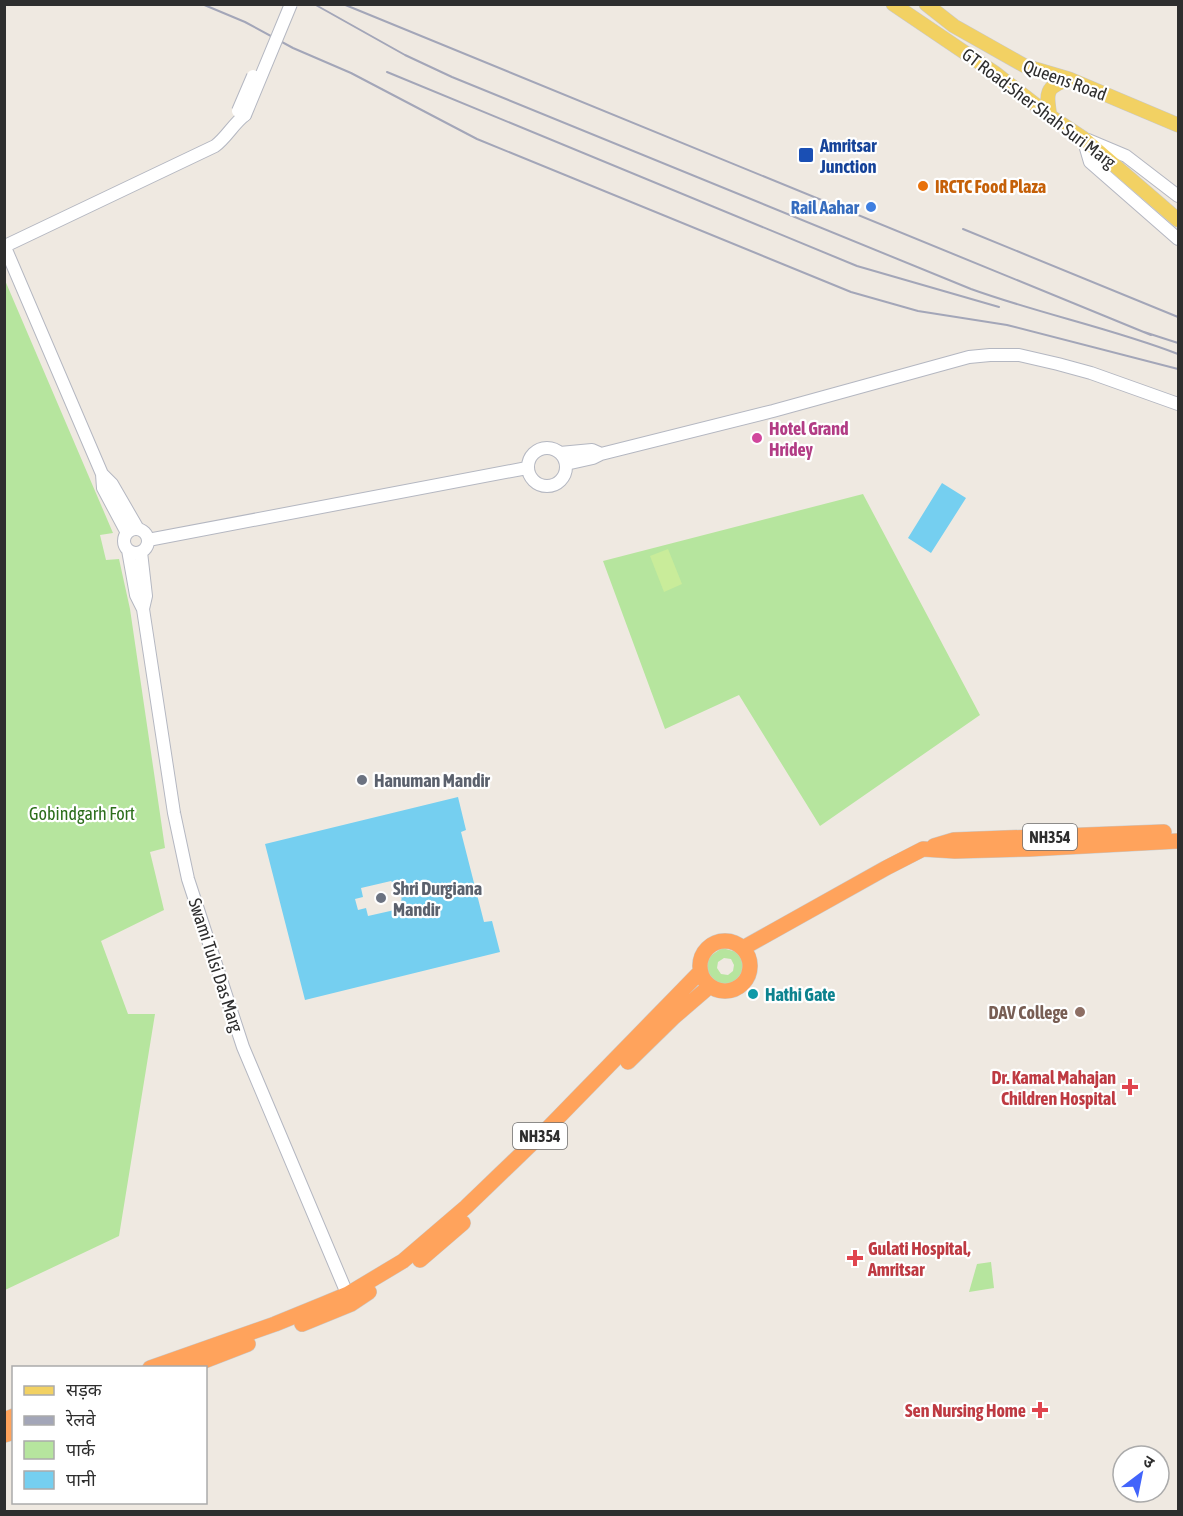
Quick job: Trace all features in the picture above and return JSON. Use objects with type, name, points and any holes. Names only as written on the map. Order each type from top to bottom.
[{"type":"highway","name":"NH354","points":[[156,1366],[349,1299],[403,1261],[466,1207],[555,1121],[700,972],[703,954],[716,943],[731,942],[743,948],[923,849],[954,840],[1179,831]]},
{"type":"highway","name":"NH354","points":[[923,849],[955,851],[1179,841]]},
{"type":"highway","points":[[700,972],[710,986],[723,992],[738,989],[747,979],[751,966],[743,948]]},
{"type":"highway","name":"NH354","points":[[191,1366],[349,1299],[401,1274],[447,1239],[651,1039],[710,986]]},
{"type":"main road","name":"GT Road;Sher Shah Suri Marg","points":[[892,4],[996,73],[1050,116],[1083,138],[1179,220]]},
{"type":"main road","name":"GT Road;Sher Shah Suri Marg","points":[[926,4],[954,26]]},
{"type":"main road","name":"Queens Road","points":[[954,26],[1025,66],[1069,79],[1179,125]]},
{"type":"main road","points":[[996,73],[1006,57]]},
{"type":"main road","points":[[1050,116],[1047,99],[1049,89],[1055,83],[1069,79]]},
{"type":"street","points":[[240,115],[283,4]]},
{"type":"street","points":[[132,531],[124,543],[134,551],[146,548],[148,540],[145,533],[132,531],[103,488],[102,474],[5,245],[215,146],[224,139],[240,115],[291,4]]},
{"type":"street","points":[[1083,138],[1126,156],[1179,196]]},
{"type":"street","points":[[1083,138],[1090,162],[1179,239]]},
{"type":"street","points":[[563,459],[592,450],[601,454],[795,406],[969,357],[990,355],[1019,355],[1058,364],[1091,373],[1179,404]]},
{"type":"street","points":[[548,448],[563,459],[563,477],[550,486],[537,484],[529,474],[528,462],[536,450],[548,448]]},
{"type":"street","points":[[148,540],[527,468]]},
{"type":"street","name":"Swami Tulsi Das Marg","points":[[134,551],[146,596],[143,609],[174,813],[188,879],[243,1047],[349,1299]]},
{"type":"green space","name":"Gobindgarh Fort","points":[[4,278],[113,533],[100,535],[106,560],[119,559],[130,609],[165,848],[150,852],[164,910],[101,941],[128,1014],[155,1014],[119,1236],[5,1290]]},
{"type":"green space","points":[[863,494],[980,715],[820,826],[739,695],[665,729],[603,561]]},
{"type":"green space","points":[[668,549],[682,584],[664,592],[650,556]]},
{"type":"green space","points":[[722,948],[737,952],[743,960],[743,975],[731,985],[719,984],[708,973],[710,956]],"holes":[[[724,958],[731,959],[734,965],[733,971],[728,975],[721,974],[717,968],[718,962]]]},
{"type":"green space","points":[[991,1262],[994,1288],[969,1292],[977,1264]]},
{"type":"water","points":[[942,483],[966,498],[931,553],[908,538]]},
{"type":"water","points":[[458,797],[466,830],[461,832],[484,922],[492,921],[500,952],[305,1000],[265,844]],"holes":[[[391,881],[402,897],[399,909],[368,916],[366,908],[358,910],[355,899],[363,897],[361,888]]]},
{"type":"railway","points":[[202,4],[351,73],[477,139],[851,292],[918,311],[1007,325],[1178,369]]},
{"type":"railway","points":[[314,4],[405,55],[452,77],[971,289],[1127,336],[1178,354]]},
{"type":"railway","points":[[343,4],[1151,335]]},
{"type":"railway","points":[[387,72],[857,266],[999,307]]},
{"type":"railway","points":[[963,229],[1178,317]]},
{"type":"railway","points":[[1144,332],[1178,343]]},
{"type":"place","name":"Amritsar Junction","points":[[806,155]]},
{"type":"place","name":"IRCTC Food Plaza","points":[[923,186]]},
{"type":"place","name":"Rail Aahar","points":[[871,207]]},
{"type":"place","name":"Hotel Grand Hridey","points":[[757,438]]},
{"type":"place","name":"Hanuman Mandir","points":[[362,780]]},
{"type":"place","name":"Shri Durgiana Mandir","points":[[381,898]]},
{"type":"place","name":"Hathi Gate","points":[[753,994]]},
{"type":"place","name":"DAV College","points":[[1080,1012]]},
{"type":"place","name":"Dr. Kamal Mahajan Children Hospital","points":[[1130,1087]]},
{"type":"place","name":"Gulati Hospital, Amritsar","points":[[855,1258]]},
{"type":"place","name":"Sen Nursing Home","points":[[1040,1410]]}]
